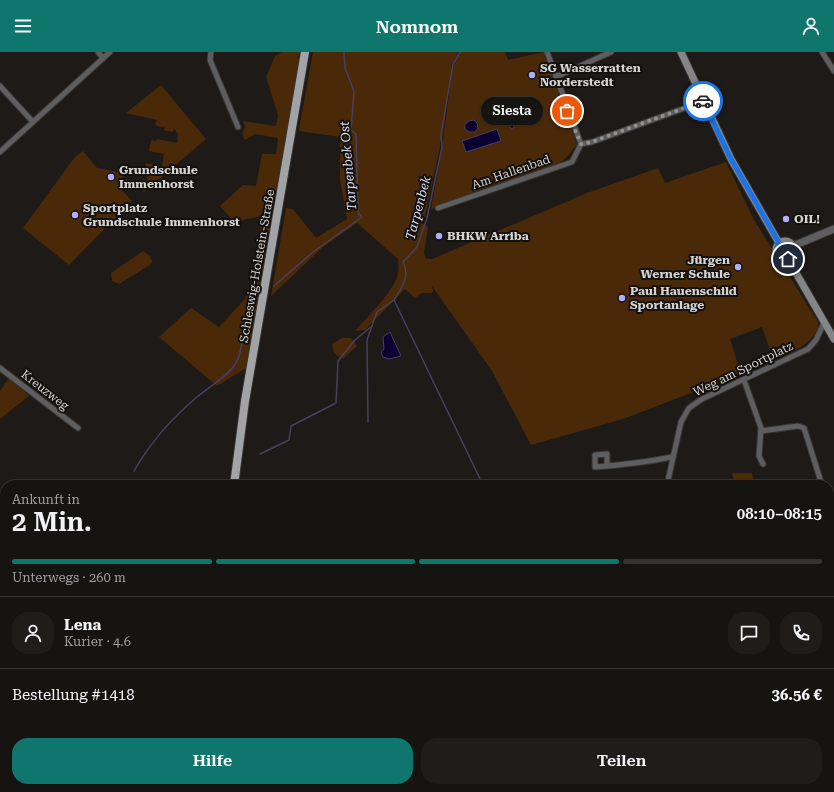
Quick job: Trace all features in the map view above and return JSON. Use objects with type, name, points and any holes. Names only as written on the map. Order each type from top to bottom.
[{"type":"main road","name":"Schleswig-Holstein-Straße","points":[[235,480],[245,401],[305,52]]},
{"type":"main road","points":[[680,52],[731,159],[779,243]]},
{"type":"main road","points":[[787,241],[793,246],[794,252],[788,259],[782,259],[778,255],[776,250],[779,243],[787,241]]},
{"type":"main road","points":[[788,259],[834,339]]},
{"type":"street","points":[[98,52],[103,58]]},
{"type":"street","points":[[0,152],[110,52]]},
{"type":"street","points":[[211,52],[210,60],[238,126]]},
{"type":"street","points":[[547,52],[581,144],[592,142],[704,101]]},
{"type":"street","points":[[556,77],[611,52]]},
{"type":"street","points":[[822,52],[834,71]]},
{"type":"street","points":[[0,86],[33,122]]},
{"type":"street","name":"Am Hallenbad","points":[[438,208],[572,162],[581,144]]},
{"type":"street","points":[[793,246],[834,229]]},
{"type":"street","name":"Weg am Sportplatz","points":[[668,480],[680,424],[689,408],[700,400],[808,349],[816,340],[824,323]]},
{"type":"street","name":"Kreuzweg","points":[[0,368],[78,428]]},
{"type":"street","points":[[744,380],[761,431],[759,456],[763,464]]},
{"type":"street","points":[[761,431],[798,426],[804,428],[820,480]]},
{"type":"street","points":[[607,466],[672,458]]},
{"type":"shaded area","points":[[282,52],[301,52],[297,58],[300,59],[249,357],[246,368],[217,386],[159,337],[191,308],[219,327],[244,300],[252,286],[262,216],[246,219],[236,224],[220,206],[243,185],[256,186],[262,154],[276,154],[278,138],[255,134],[245,140],[242,133],[245,127],[243,121],[276,126],[278,115],[266,77],[275,56]]},
{"type":"shaded area","name":"Paul Hauenschild Sportanlage","points":[[313,52],[458,52],[452,64],[443,134],[423,224],[428,227],[424,253],[426,259],[432,259],[587,193],[658,168],[665,183],[726,162],[754,220],[773,250],[775,258],[782,264],[818,322],[816,333],[807,342],[787,355],[783,345],[770,350],[762,327],[730,339],[741,374],[623,419],[531,445],[492,371],[432,286],[433,291],[431,293],[422,293],[415,298],[405,289],[365,330],[355,331],[377,307],[392,287],[397,278],[399,267],[398,259],[357,223],[323,247],[271,296],[286,208],[293,209],[316,238],[347,219],[340,180],[340,137],[299,131]]},
{"type":"shaded area","points":[[459,52],[505,52],[508,60],[544,52],[577,144],[568,156],[558,165],[431,209],[442,148],[452,70]]},
{"type":"shaded area","points":[[161,85],[206,139],[144,192],[141,189],[142,179],[147,180],[148,174],[144,173],[146,163],[162,166],[164,154],[149,151],[151,140],[156,141],[157,139],[177,143],[178,134],[174,129],[173,132],[164,130],[165,127],[157,126],[155,124],[157,120],[126,113]]},
{"type":"shaded area","points":[[510,114],[518,120],[512,129],[506,122],[507,116]]},
{"type":"shaded area","points":[[474,120],[477,123],[478,128],[475,132],[469,132],[465,129],[465,124]]},
{"type":"shaded area","points":[[497,129],[501,141],[466,152],[462,141]]},
{"type":"shaded area","name":"Sportplatz Grundschule Immenhorst","points":[[83,151],[97,168],[124,173],[121,189],[132,201],[69,265],[23,228],[74,158]]},
{"type":"shaded area","points":[[143,251],[150,256],[152,262],[150,265],[119,284],[112,281],[111,273]]},
{"type":"shaded area","points":[[390,332],[401,356],[389,359],[383,357],[381,352],[384,349],[383,337]]},
{"type":"shaded area","points":[[342,338],[351,338],[357,346],[343,359],[334,353],[332,344]]},
{"type":"shaded area","points":[[9,378],[29,396],[0,419],[0,391]]},
{"type":"shaded area","points":[[732,473],[752,473],[753,480],[734,480]]},
{"type":"waterway","name":"Tarpenbek Ost","points":[[274,286],[313,252],[362,217],[358,213],[356,134],[351,130],[354,91],[345,68],[344,52]]},
{"type":"waterway","name":"Tarpenbek","points":[[460,52],[453,64],[441,135],[442,147],[427,218],[417,247],[403,262],[406,277],[394,300],[481,480]]},
{"type":"waterway","name":"Tarpenbek Ost","points":[[134,471],[154,441],[170,422],[197,397],[223,377],[236,363],[241,348],[248,313],[257,298]]},
{"type":"waterway","points":[[368,422],[367,340],[377,312],[394,300]]},
{"type":"waterway","points":[[260,454],[289,440],[291,426],[336,403],[338,361],[355,340],[372,326]]},
{"type":"way so far","points":[[567,111],[579,141],[581,144],[586,144],[703,101]]},
{"type":"place","name":"SG Wasserratten Norderstedt","points":[[532,75]]},
{"type":"place","name":"Siesta","points":[[567,111]]},
{"type":"place","name":"Grundschule Immenhorst","points":[[111,177]]},
{"type":"place","name":"Sportplatz Grundschule Immenhorst","points":[[75,215]]},
{"type":"place","name":"OIL!","points":[[786,219]]},
{"type":"place","name":"BHKW Arriba","points":[[439,236]]},
{"type":"place","name":"Jürgen Werner Schule","points":[[738,267]]},
{"type":"place","name":"Paul Hauenschild Sportanlage","points":[[622,298]]},
{"type":"route","points":[[703,101],[731,159],[765,221],[779,243],[776,248],[777,253],[782,259],[788,259]]}]
